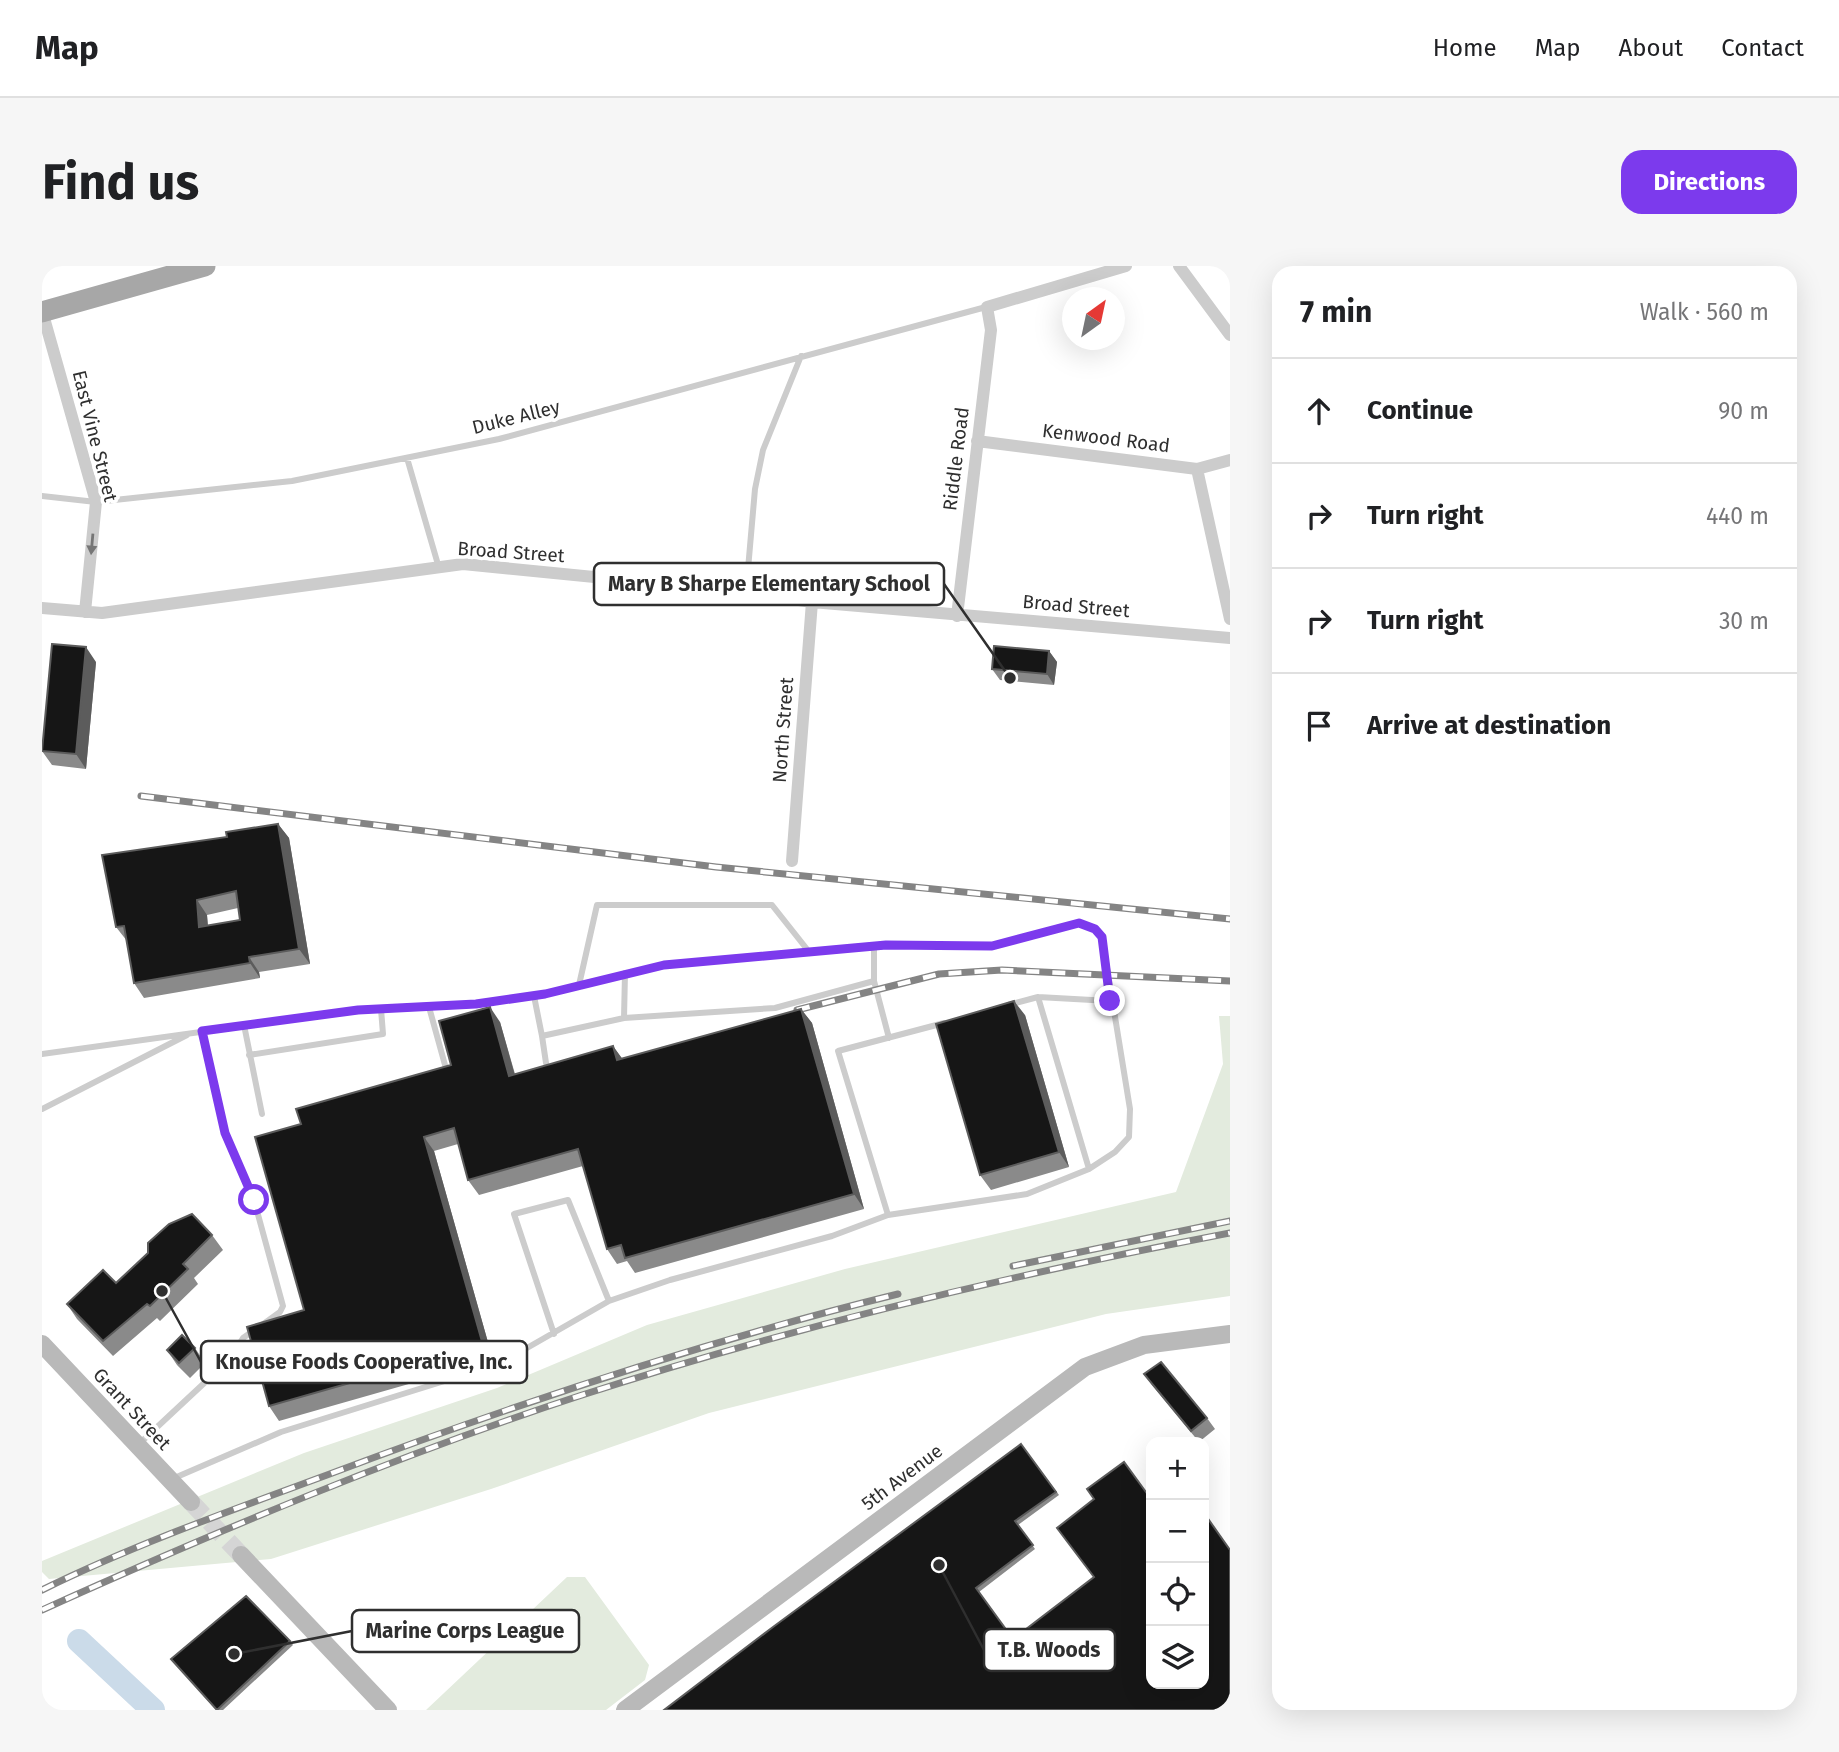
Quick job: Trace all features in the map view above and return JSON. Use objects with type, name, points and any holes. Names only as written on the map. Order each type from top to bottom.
[{"type":"main road","points":[[42,312],[205,266]]},
{"type":"street","points":[[987,307],[1126,266]]},
{"type":"street","points":[[1179,266],[1230,335]]},
{"type":"street","name":"Riddle Road","points":[[957,616],[991,330],[987,307]]},
{"type":"street","name":"East Vine Street","points":[[42,312],[96,502],[85,612]]},
{"type":"street","name":"Kenwood Road","points":[[977,441],[1197,469],[1230,460]]},
{"type":"street","points":[[1197,469],[1230,619]]},
{"type":"street","name":"Broad Street","points":[[42,608],[85,612],[165,605],[463,564],[746,592],[811,602],[1230,638]]},
{"type":"street","name":"North Street","points":[[792,862],[811,602]]},
{"type":"street","name":"5th Avenue","points":[[625,1710],[1085,1367],[1144,1345],[1230,1334]]},
{"type":"street","name":"Grant Street","points":[[42,1344],[191,1502]]},
{"type":"street","points":[[241,1555],[388,1710]]},
{"type":"lane","name":"Duke Alley","points":[[42,496],[96,502],[292,481],[407,458],[499,439],[987,307]]},
{"type":"lane","points":[[746,592],[755,489],[763,450],[802,356]]},
{"type":"lane","points":[[407,458],[439,568]]},
{"type":"lane","points":[[579,985],[597,905],[772,905],[810,953]]},
{"type":"lane","points":[[42,1054],[244,1025],[381,1009],[476,1004],[534,996],[664,965],[874,946],[992,946],[1079,923],[1095,929],[1102,937],[1110,1001],[1130,1109],[1129,1137],[1115,1152],[1089,1169],[1027,1194],[888,1215],[832,1237],[670,1280],[609,1301],[499,1364],[281,1432],[170,1480]]},
{"type":"lane","points":[[874,946],[874,982],[889,1038]]},
{"type":"lane","points":[[624,1018],[625,973]]},
{"type":"lane","points":[[542,1036],[624,1018],[775,1008],[874,982]]},
{"type":"lane","points":[[534,996],[546,1063]]},
{"type":"lane","points":[[1000,1007],[1038,997],[1110,1001]]},
{"type":"lane","points":[[1038,997],[1089,1169]]},
{"type":"lane","points":[[429,1007],[445,1065]]},
{"type":"lane","points":[[250,1055],[383,1034],[381,1009]]},
{"type":"lane","points":[[888,1215],[838,1051],[951,1021]]},
{"type":"lane","points":[[244,1025],[261,1114]]},
{"type":"lane","points":[[138,1445],[230,1359],[243,1338],[281,1312],[283,1306],[254,1200],[225,1133],[202,1031]]},
{"type":"lane","points":[[42,1109],[192,1032]]},
{"type":"lane","points":[[554,1334],[514,1214],[568,1200],[609,1301]]},
{"type":"shaded area","points":[[1219,1016],[1230,1016],[1230,1296],[1106,1314],[709,1413],[491,1489],[271,1559],[49,1579],[42,1572],[42,1561],[304,1453],[497,1388],[647,1325],[845,1269],[1176,1192],[1223,1064]]},
{"type":"shaded area","points":[[567,1577],[585,1577],[649,1665],[645,1680],[606,1710],[426,1710]]},
{"type":"building","points":[[52,644],[86,647],[76,754],[42,751]]},
{"type":"building","points":[[994,646],[1049,651],[1047,674],[992,669]]},
{"type":"building","points":[[278,824],[299,949],[249,957],[250,963],[134,983],[124,926],[116,927],[102,855],[227,837],[226,832]],"holes":[[[236,891],[240,920],[199,927],[197,900]]]},
{"type":"building","points":[[1014,1001],[1059,1152],[980,1175],[936,1024]]},
{"type":"building","points":[[490,1007],[509,1076],[613,1046],[617,1060],[801,1009],[854,1194],[625,1258],[621,1245],[607,1249],[578,1149],[468,1180],[454,1128],[424,1137],[483,1345],[269,1406],[247,1327],[304,1310],[255,1137],[301,1124],[296,1109],[451,1065],[439,1021]]},
{"type":"building","points":[[192,1214],[212,1235],[183,1264],[188,1269],[150,1306],[147,1304],[103,1341],[67,1304],[103,1270],[116,1283],[148,1253],[148,1243],[169,1224]]},
{"type":"building","points":[[182,1335],[195,1348],[179,1363],[167,1350]]},
{"type":"building","points":[[1161,1362],[1207,1418],[1191,1431],[1144,1374]]},
{"type":"building","points":[[1021,1444],[1056,1492],[1015,1521],[1033,1545],[976,1588],[1013,1639],[1094,1577],[1057,1528],[1094,1499],[1087,1489],[1124,1462],[1146,1492],[1146,1689],[1209,1689],[1209,1520],[1230,1550],[1230,1710],[664,1710]]},
{"type":"building","points":[[246,1596],[290,1641],[217,1710],[171,1659]]},
{"type":"waterway","points":[[79,1641],[153,1710]]},
{"type":"tunnel","points":[[191,1502],[241,1555]]},
{"type":"railway","points":[[141,796],[716,867],[1230,919]]},
{"type":"railway","points":[[797,1010],[939,974],[1002,970],[1230,981]]},
{"type":"railway","points":[[1013,1266],[1230,1221]]},
{"type":"railway","points":[[42,1610],[375,1469],[579,1396],[740,1347],[902,1304],[1065,1266],[1230,1233]]},
{"type":"railway","points":[[42,1590],[183,1529],[468,1424],[681,1354],[898,1294]]},
{"type":"place","name":"Mary B Sharpe Elementary School","points":[[1010,678]]},
{"type":"place","name":"Knouse Foods Cooperative, Inc.","points":[[162,1291]]},
{"type":"place","name":"T.B. Woods","points":[[939,1565]]},
{"type":"place","name":"Marine Corps League","points":[[234,1654]]},
{"type":"route","points":[[254,1200],[225,1133],[202,1031],[358,1010],[476,1004],[545,994],[664,965],[886,945],[992,946],[1079,923],[1095,929],[1102,937],[1110,1001]]}]
